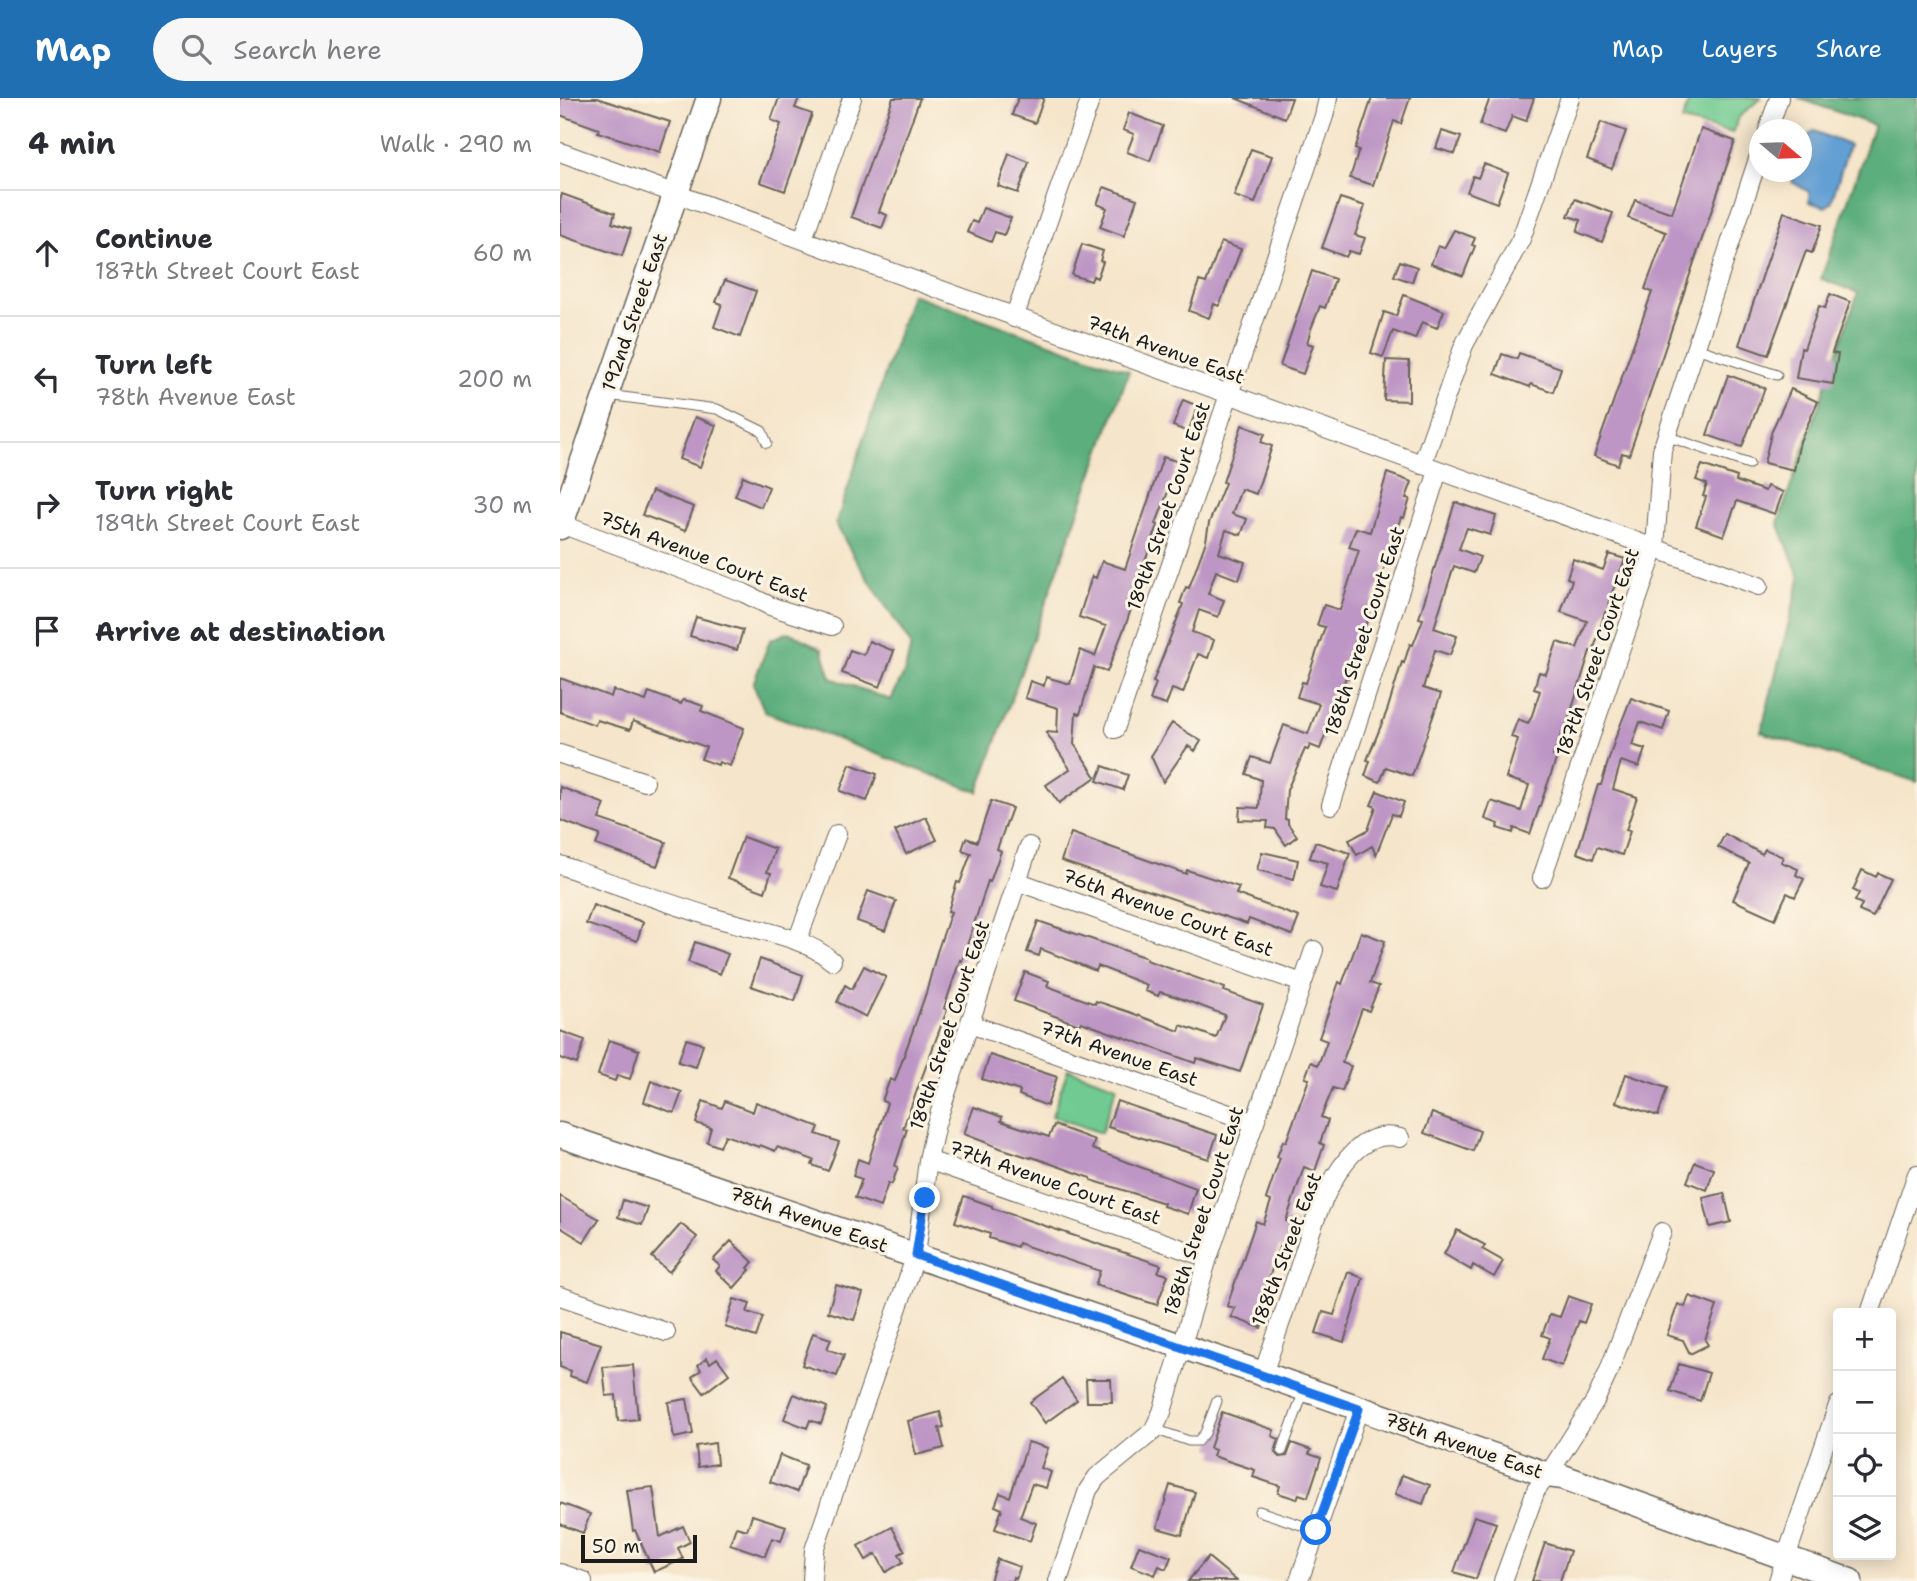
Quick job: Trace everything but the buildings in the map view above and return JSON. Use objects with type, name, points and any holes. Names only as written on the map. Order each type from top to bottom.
[{"type":"street","name":"192nd Street East","points":[[560,526],[709,98]]},
{"type":"street","points":[[803,240],[852,98]]},
{"type":"street","points":[[1014,318],[1091,98]]},
{"type":"street","name":"189th Street Court East","points":[[1115,729],[1328,98]]},
{"type":"street","name":"188th Street Court East","points":[[1331,804],[1464,345],[1521,239],[1570,98]]},
{"type":"street","points":[[1772,119],[1779,98]]},
{"type":"street","name":"74th Avenue East","points":[[560,152],[675,196],[1759,586]]},
{"type":"street","name":"187th Street Court East","points":[[1542,878],[1655,548],[1659,474],[1666,436],[1750,182]]},
{"type":"street","name":"75th Avenue Court East","points":[[560,526],[744,593],[770,606],[832,626]]},
{"type":"street","points":[[560,754],[645,782]]},
{"type":"street","points":[[797,941],[837,834]]},
{"type":"street","name":"189th Street Court East","points":[[812,1580],[814,1550],[916,1255],[928,1160],[936,1124],[1030,846]]},
{"type":"street","points":[[560,865],[710,916],[797,941],[819,949],[832,961]]},
{"type":"street","name":"76th Avenue Court East","points":[[1018,881],[1302,983]]},
{"type":"street","name":"188th Street Court East","points":[[1058,1581],[1088,1490],[1097,1477],[1124,1453],[1140,1444],[1154,1429],[1162,1412],[1208,1258],[1314,950]]},
{"type":"street","name":"77th Avenue East","points":[[970,1024],[1255,1123]]},
{"type":"street","name":"78th Avenue East","points":[[560,1135],[1263,1374],[1548,1475],[1563,1477],[1782,1569],[1850,1581]]},
{"type":"street","name":"188th Street East","points":[[1263,1374],[1305,1248],[1331,1183],[1342,1165],[1365,1143],[1380,1136],[1400,1138]]},
{"type":"street","name":"77th Avenue Court East","points":[[928,1160],[1208,1258]]},
{"type":"street","points":[[1872,1308],[1917,1174]]},
{"type":"street","points":[[1503,1581],[1536,1490],[1595,1401],[1604,1382],[1630,1320],[1661,1232]]},
{"type":"street","points":[[560,1296],[666,1332]]},
{"type":"street","points":[[1299,1581],[1359,1409]]},
{"type":"street","points":[[1782,1569],[1833,1420]]},
{"type":"street","points":[[560,1573],[583,1581]]},
{"type":"lane","points":[[1696,348],[1777,375]]},
{"type":"lane","points":[[605,395],[717,409],[762,431],[767,443]]},
{"type":"lane","points":[[1666,436],[1749,464]]},
{"type":"lane","points":[[1282,1451],[1305,1389]]},
{"type":"lane","points":[[1154,1429],[1189,1441],[1198,1441],[1205,1433],[1217,1401]]},
{"type":"lane","points":[[1259,1511],[1316,1530]]},
{"type":"green space","points":[[1690,98],[1761,98],[1738,118],[1733,133],[1682,121]]},
{"type":"green space","points":[[1798,98],[1917,98],[1917,782],[1761,732],[1800,578],[1778,523],[1858,293],[1821,279],[1874,125]]},
{"type":"green space","points":[[911,294],[1129,371],[978,792],[765,712],[753,684],[770,640],[789,632],[822,649],[831,678],[891,700],[905,671],[911,645],[836,524]]},
{"type":"green space","points":[[1068,1069],[1117,1086],[1101,1133],[1052,1116]]},
{"type":"water","points":[[1812,132],[1849,145],[1831,203],[1825,207],[1809,202],[1809,192],[1792,182],[1812,182]]},
{"type":"route","points":[[925,1198],[916,1255],[1359,1409],[1316,1530]]}]
